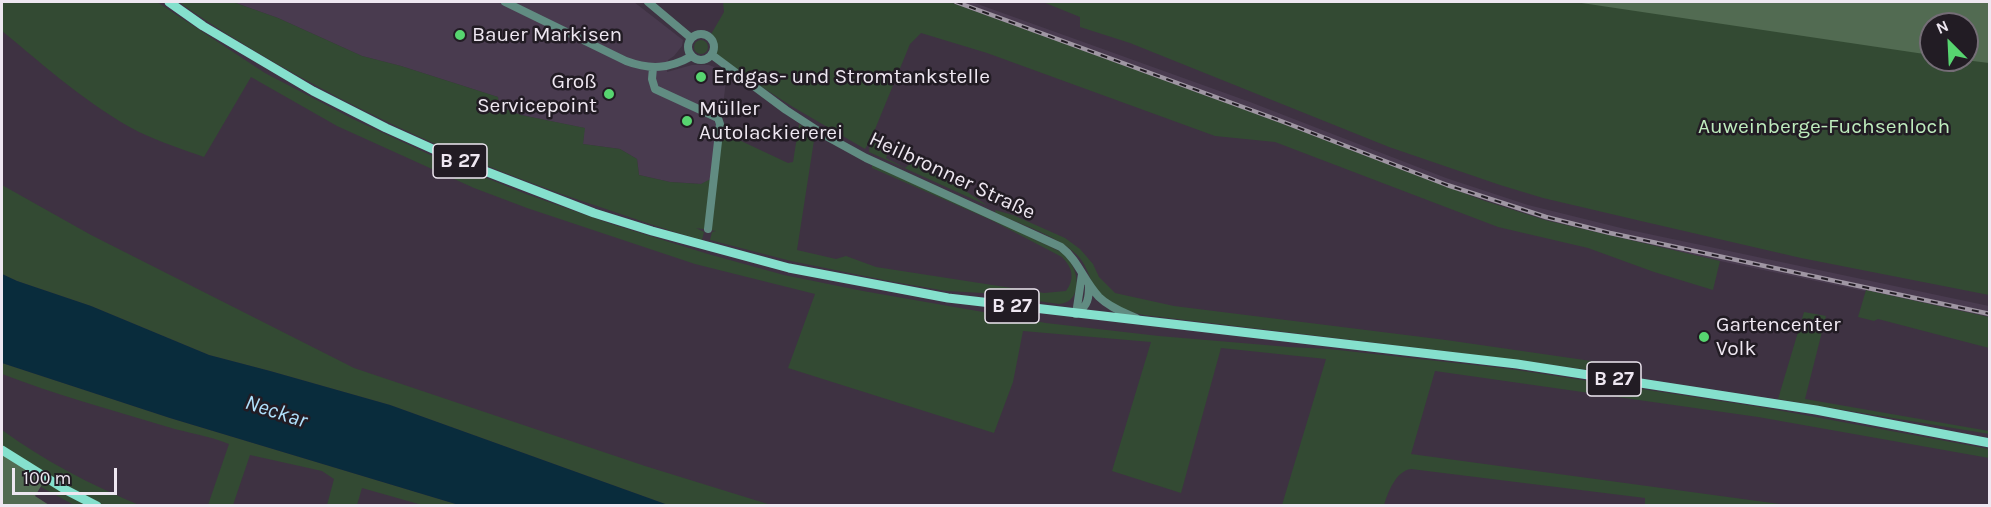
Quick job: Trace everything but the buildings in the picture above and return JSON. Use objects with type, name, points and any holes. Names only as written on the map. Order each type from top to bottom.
[{"type":"main road","name":"B 27","points":[[169,2],[203,26],[313,91],[386,128],[464,163],[594,213],[747,257],[948,298],[1517,364],[1794,406],[1989,443]]},
{"type":"main road","points":[[2,450],[97,506]]},
{"type":"street","points":[[506,2],[639,66],[653,68],[681,63],[692,56]]},
{"type":"street","name":"Heilbronner Straße","points":[[648,2],[691,38],[703,33],[710,36],[714,43],[712,55],[786,110],[836,141],[867,158],[1061,247],[1076,261],[1082,274],[1100,298],[1109,306],[1143,322]]},
{"type":"street","points":[[691,38],[688,49],[692,56],[705,60],[712,55]]},
{"type":"street","points":[[653,68],[652,79],[655,89],[718,118],[720,124],[708,229]]},
{"type":"street","points":[[1076,314],[1082,274]]},
{"type":"street","points":[[1076,314],[1087,303],[1089,284]]},
{"type":"shaded area","points":[[233,2],[634,2],[683,40],[682,46],[668,60],[667,72],[692,65],[709,65],[727,72],[722,114],[718,113],[711,181],[701,184],[670,182],[639,175],[637,159],[620,149],[583,144],[584,128],[521,115],[499,106],[498,97],[362,56],[278,18]]},
{"type":"shaded area","points":[[950,2],[972,2],[1250,102],[1446,178],[1528,205],[1625,229],[1989,306],[1989,317],[1720,261],[1545,220],[1415,175],[1182,85]]},
{"type":"green space","points":[[2,2],[157,2],[265,73],[353,119],[437,158],[526,194],[611,224],[784,275],[1046,323],[1159,336],[1329,349],[1510,369],[1766,408],[1989,449],[1989,458],[1758,417],[1435,371],[1411,454],[1787,505],[1645,505],[1645,498],[1411,469],[1397,478],[1390,488],[1384,505],[1282,505],[1326,359],[1221,348],[1181,493],[1112,471],[1151,342],[1023,331],[1013,382],[994,433],[788,368],[815,294],[695,264],[474,188],[337,126],[251,77],[204,157],[147,136],[85,98],[2,31]]},
{"type":"green space","points":[[179,2],[233,2],[278,18],[362,56],[498,97],[499,106],[521,115],[585,128],[583,144],[620,149],[637,159],[639,175],[670,182],[701,184],[714,177],[722,132],[788,163],[793,162],[799,124],[815,134],[797,250],[836,259],[846,256],[876,267],[1044,293],[1066,291],[1069,287],[1072,274],[1069,265],[1062,257],[991,220],[872,168],[872,165],[992,218],[1063,253],[1075,271],[1076,289],[1071,299],[1059,304],[982,293],[946,291],[791,261],[710,240],[712,232],[716,231],[696,228],[704,232],[702,240],[665,229],[561,194],[437,145],[318,87],[216,27]]},
{"type":"green space","points":[[723,2],[950,2],[1182,85],[1482,200],[1545,220],[1720,261],[1713,290],[1588,248],[1498,227],[1275,142],[1215,136],[987,53],[921,33],[910,44],[871,139],[889,149],[886,158],[905,168],[912,162],[922,166],[988,206],[869,152],[870,141],[865,149],[793,107],[712,55],[715,43],[710,36],[724,12]]},
{"type":"green space","name":"Auweinberge-Fuchsenloch","points":[[1043,2],[1910,2],[1946,12],[1919,12],[1919,72],[1979,72],[1979,21],[1989,24],[1989,295],[1801,258],[1543,198],[1389,147],[1130,43],[1080,27],[1080,17]]},
{"type":"green space","points":[[1575,2],[1989,2],[1989,63],[1979,62],[1979,12],[1919,12],[1919,53]]},
{"type":"green space","points":[[698,40],[704,40],[708,47],[704,54],[698,54],[694,50],[694,44]]},
{"type":"green space","points":[[2,185],[91,235],[354,368],[645,466],[771,505],[668,505],[390,405],[209,355],[91,306],[17,281],[2,274]]},
{"type":"green space","points":[[995,210],[1013,215],[1065,238],[1080,249],[1093,264],[1099,277],[1115,293],[1174,306],[1446,340],[1619,365],[1617,374],[1130,312],[1111,304],[1100,295],[1082,261],[1066,246],[1047,235],[996,213]]},
{"type":"green space","points":[[1866,290],[1989,317],[1989,348],[1878,319],[1874,321],[1858,317]]},
{"type":"green space","points":[[1804,312],[1826,316],[1805,399],[1989,431],[1989,434],[1778,399]]},
{"type":"green space","points":[[2,363],[170,418],[459,505],[422,505],[362,488],[357,505],[327,505],[334,479],[322,471],[250,455],[233,505],[208,505],[229,444],[22,382],[2,374]]},
{"type":"green space","points":[[2,430],[34,452],[68,471],[139,505],[74,505],[41,487],[46,478],[2,450]]},
{"type":"green space","points":[[2,450],[46,478],[35,496],[49,505],[2,505]]},
{"type":"water","name":"Neckar","points":[[2,274],[91,306],[209,355],[390,405],[668,505],[459,505],[170,418],[2,363]]},
{"type":"railway","points":[[956,2],[1281,121],[1447,185],[1546,217],[1610,233],[1990,314]]},
{"type":"place","name":"Bauer Markisen","points":[[460,35]]},
{"type":"place","name":"Erdgas- und Stromtankstelle","points":[[701,77]]},
{"type":"place","name":"Groß Servicepoint","points":[[609,94]]},
{"type":"place","name":"Müller Autolackiererei","points":[[687,121]]},
{"type":"place","name":"Gartencenter Volk","points":[[1704,337]]}]
